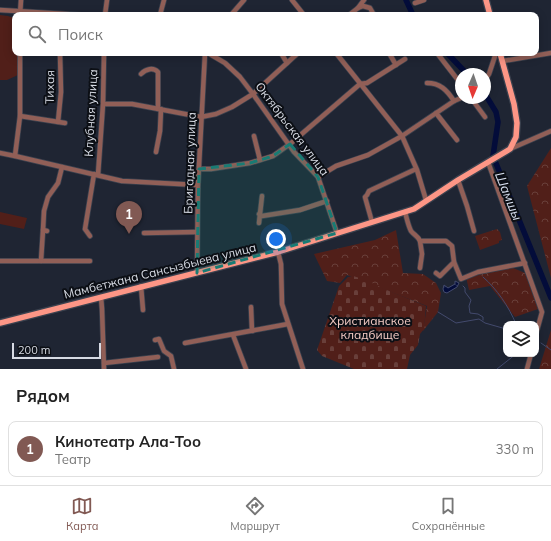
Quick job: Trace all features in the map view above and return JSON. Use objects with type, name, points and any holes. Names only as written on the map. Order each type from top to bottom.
[{"type":"main road","points":[[486,0],[489,12]]},
{"type":"main road","points":[[501,56],[514,104],[517,122],[516,137],[510,150]]},
{"type":"main road","name":"Мамбетжана Сансызбыева улица","points":[[0,323],[278,252],[414,209],[458,180],[510,150]]},
{"type":"street","points":[[20,12],[22,0]]},
{"type":"street","points":[[105,12],[107,0]]},
{"type":"street","points":[[161,12],[164,0]]},
{"type":"street","points":[[234,12],[244,0]]},
{"type":"street","points":[[292,0],[302,12]]},
{"type":"street","points":[[352,12],[364,0]]},
{"type":"street","points":[[415,3],[424,0]]},
{"type":"street","points":[[358,7],[363,6],[370,8],[372,12]]},
{"type":"street","points":[[0,10],[13,12]]},
{"type":"street","points":[[539,55],[551,53]]},
{"type":"street","points":[[15,156],[20,116],[20,56]]},
{"type":"street","name":"Тихая","points":[[58,122],[61,92],[60,56]]},
{"type":"street","name":"Клубная улица","points":[[90,236],[85,229],[96,174],[103,104],[104,56]]},
{"type":"street","name":"Бригадная улица","points":[[197,273],[198,186],[206,56]]},
{"type":"street","name":"Октябрьская улица","points":[[211,56],[225,64],[240,77],[290,144],[294,152],[318,178],[338,233]]},
{"type":"street","points":[[283,56],[287,63]]},
{"type":"street","points":[[103,104],[132,104],[201,117],[216,114],[232,107],[253,94],[295,56]]},
{"type":"street","points":[[338,56],[402,136],[416,169],[426,200]]},
{"type":"street","points":[[391,56],[396,65]]},
{"type":"street","points":[[439,56],[455,76]]},
{"type":"street","points":[[491,68],[495,56]]},
{"type":"street","points":[[503,62],[535,56]]},
{"type":"street","points":[[199,169],[250,163],[272,156],[290,144],[360,84],[367,83],[405,59]]},
{"type":"street","points":[[142,74],[145,70],[150,69],[158,72],[160,131],[156,152]]},
{"type":"street","points":[[318,178],[336,166],[368,155],[402,136],[454,101],[449,93],[440,85],[435,83],[427,83]]},
{"type":"street","points":[[475,104],[485,117]]},
{"type":"street","points":[[436,113],[457,140]]},
{"type":"street","name":"Тихая","points":[[20,116],[64,123]]},
{"type":"street","points":[[510,150],[551,131]]},
{"type":"street","points":[[254,136],[260,160]]},
{"type":"street","points":[[0,153],[122,181],[198,186]]},
{"type":"street","points":[[489,161],[505,213],[525,263],[542,312],[539,323]]},
{"type":"street","points":[[41,261],[45,231],[44,211],[48,197],[58,183],[62,167]]},
{"type":"street","points":[[372,222],[365,197],[367,196],[368,192],[416,169]]},
{"type":"street","points":[[458,180],[474,231]]},
{"type":"street","points":[[259,223],[262,196]]},
{"type":"street","points":[[259,214],[262,216],[287,213],[327,201]]},
{"type":"street","points":[[405,212],[407,223],[412,233],[418,237],[420,241],[422,254],[420,268]]},
{"type":"street","points":[[144,233],[198,232]]},
{"type":"street","points":[[420,241],[446,241],[452,246],[454,262],[461,279],[478,272],[525,263]]},
{"type":"street","points":[[278,252],[281,264],[282,304],[303,369]]},
{"type":"street","points":[[0,262],[90,261]]},
{"type":"street","points":[[436,273],[440,276],[454,262]]},
{"type":"street","points":[[141,286],[143,310]]},
{"type":"street","points":[[101,297],[104,369]]},
{"type":"street","points":[[251,307],[252,331]]},
{"type":"street","points":[[185,343],[288,324]]},
{"type":"street","points":[[233,335],[246,369]]},
{"type":"street","points":[[155,340],[159,339],[164,352],[171,356],[174,369]]},
{"type":"street","points":[[104,363],[158,357]]},
{"type":"street","points":[[527,369],[530,357]]},
{"type":"highlighted area","points":[[290,144],[318,177],[337,233],[197,273],[199,169],[250,163],[273,156]]},
{"type":"green space","points":[[0,15],[12,17],[12,56],[18,56],[18,75],[7,80],[0,80]]},
{"type":"green space","points":[[551,148],[551,278],[527,186]]},
{"type":"green space","points":[[0,212],[27,218],[24,229],[0,224]]},
{"type":"green space","points":[[497,229],[500,232],[502,240],[499,241],[499,243],[480,250],[475,236]]},
{"type":"green space","points":[[396,230],[403,273],[423,274],[436,283],[441,293],[438,312],[423,331],[427,306],[347,275],[340,283],[327,281],[314,254],[375,240]]},
{"type":"green space","points":[[511,267],[525,273],[538,309],[515,317],[490,286],[469,290],[466,277]]},
{"type":"green space","name":"Христианское кладбище","points":[[353,276],[366,280],[426,306],[424,329],[420,334],[418,345],[410,355],[407,369],[354,369],[322,356],[317,350],[339,286],[348,277]]},
{"type":"green space","points":[[551,330],[551,369],[539,369]]},
{"type":"water","points":[[455,281],[459,283],[457,287],[447,293],[444,292],[444,285],[448,288],[455,284]]},
{"type":"waterway","name":"Шамшы","points":[[406,0],[412,12]]},
{"type":"waterway","name":"Шамшы","points":[[450,56],[461,68]]},
{"type":"waterway","name":"Шамшы","points":[[491,104],[496,112],[498,122],[493,156],[551,298]]},
{"type":"waterway","points":[[483,277],[502,299],[515,321]]},
{"type":"waterway","points":[[463,286],[465,288],[465,292],[471,300],[469,306],[470,313],[478,314],[483,317],[483,320]]},
{"type":"waterway","points":[[438,312],[456,323],[479,319],[485,323],[503,328]]},
{"type":"waterway","points":[[541,343],[551,350]]},
{"type":"waterway","points":[[497,369],[512,357]]},
{"type":"place","name":"Кинотеатр Ала-Тоо","points":[[129,234]]}]
